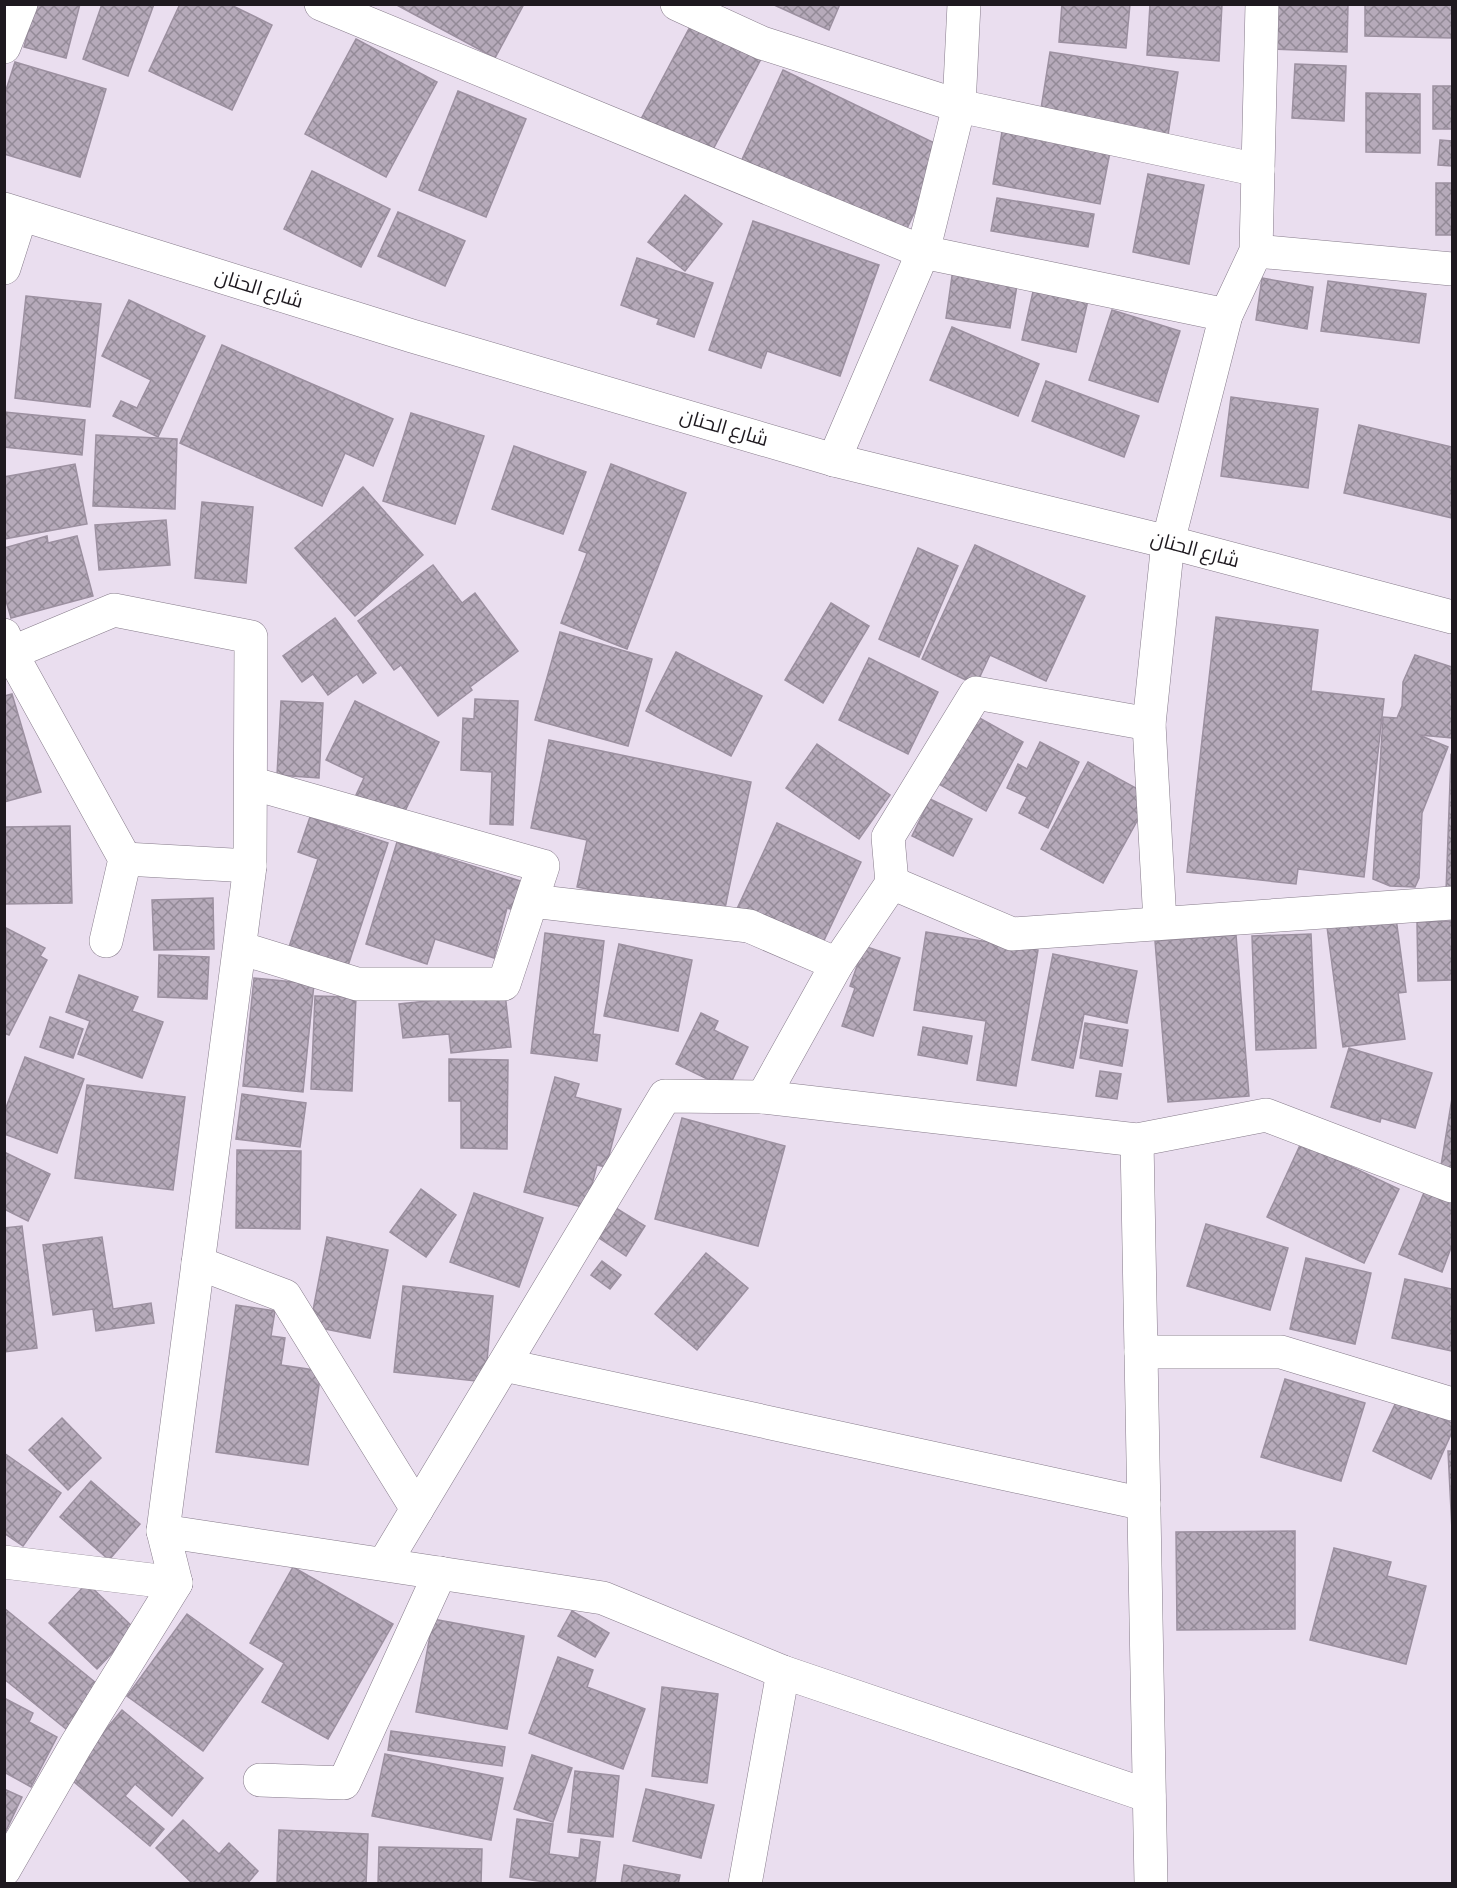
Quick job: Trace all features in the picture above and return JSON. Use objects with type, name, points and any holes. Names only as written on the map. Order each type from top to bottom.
[{"type":"street","points":[[4,47],[21,4]]},
{"type":"street","points":[[677,4],[762,43],[959,106],[1258,170]]},
{"type":"street","points":[[834,460],[923,252],[959,106],[964,4]]},
{"type":"street","points":[[1160,922],[1149,724],[1168,542],[1226,315],[1256,251],[1262,4]]},
{"type":"street","points":[[341,8],[923,252],[1226,315]]},
{"type":"street","points":[[4,268],[13,212]]},
{"type":"street","name":"شارع الحنان","points":[[13,212],[412,336],[834,460],[1168,542],[1451,618]]},
{"type":"street","points":[[1256,251],[1452,269]]},
{"type":"street","points":[[4,1870],[76,1745],[176,1583],[163,1531],[250,866],[251,637],[114,610],[8,644],[125,859],[106,941]]},
{"type":"street","points":[[763,1097],[837,964],[892,883],[888,837],[976,693],[1149,724]]},
{"type":"street","points":[[240,948],[357,984],[504,984],[543,867],[251,783]]},
{"type":"street","points":[[125,859],[250,866]]},
{"type":"street","points":[[892,883],[1012,934],[1452,903]]},
{"type":"street","points":[[532,901],[749,926],[837,964]]},
{"type":"street","points":[[384,1564],[665,1096],[763,1097],[1137,1140],[1266,1116],[1452,1186]]},
{"type":"street","points":[[1137,1140],[1151,1884]]},
{"type":"street","points":[[198,1263],[285,1296],[417,1509]]},
{"type":"street","points":[[1141,1352],[1281,1352],[1452,1404]]},
{"type":"street","points":[[504,1365],[1144,1504]]},
{"type":"street","points":[[163,1531],[603,1598],[783,1672],[1149,1796]]},
{"type":"street","points":[[4,1562],[176,1583]]},
{"type":"street","points":[[260,1780],[344,1783],[440,1573]]},
{"type":"street","points":[[746,1884],[783,1672]]},
{"type":"building","points":[[35,4],[80,4],[66,58],[24,47]]},
{"type":"building","points":[[102,4],[154,4],[128,76],[83,59]]},
{"type":"building","points":[[180,4],[229,4],[272,25],[232,110],[149,71]]},
{"type":"building","points":[[395,4],[524,4],[495,58]]},
{"type":"building","points":[[772,4],[840,4],[829,30]]},
{"type":"building","points":[[1062,4],[1130,4],[1126,48],[1059,42]]},
{"type":"building","points":[[1150,4],[1222,4],[1219,61],[1147,55]]},
{"type":"building","points":[[1273,4],[1348,4],[1347,52],[1272,49]]},
{"type":"building","points":[[1365,4],[1452,4],[1452,38],[1365,36]]},
{"type":"building","points":[[692,23],[761,59],[710,155],[641,119]]},
{"type":"building","points":[[356,39],[437,82],[386,177],[305,134]]},
{"type":"building","points":[[1050,52],[1178,72],[1168,135],[1040,115]]},
{"type":"building","points":[[15,62],[106,89],[80,177],[4,154],[4,96]]},
{"type":"building","points":[[1295,64],[1346,66],[1344,121],[1292,118]]},
{"type":"building","points":[[783,70],[945,148],[901,241],[739,166]]},
{"type":"building","points":[[1433,86],[1452,86],[1452,129],[1433,129]]},
{"type":"building","points":[[458,91],[526,119],[486,217],[419,190]]},
{"type":"building","points":[[1366,93],[1420,94],[1420,153],[1366,152]]},
{"type":"building","points":[[1002,132],[1110,152],[1100,204],[993,184]]},
{"type":"building","points":[[1440,140],[1452,141],[1452,166],[1438,165]]},
{"type":"building","points":[[312,171],[390,209],[361,267],[284,229]]},
{"type":"building","points":[[1148,174],[1204,185],[1189,264],[1133,252]]},
{"type":"building","points":[[1436,183],[1452,183],[1452,235],[1436,235]]},
{"type":"building","points":[[685,195],[722,224],[685,271],[648,242]]},
{"type":"building","points":[[997,198],[1094,214],[1088,247],[991,231]]},
{"type":"building","points":[[398,212],[465,241],[445,286],[378,256]]},
{"type":"building","points":[[753,221],[879,265],[840,376],[767,351],[761,368],[709,350]]},
{"type":"building","points":[[637,258],[713,283],[694,337],[657,324],[659,319],[621,305]]},
{"type":"building","points":[[953,269],[1018,279],[1010,328],[946,318]]},
{"type":"building","points":[[1262,278],[1313,287],[1307,329],[1256,320]]},
{"type":"building","points":[[1328,281],[1426,294],[1419,343],[1321,331]]},
{"type":"building","points":[[1035,283],[1089,296],[1076,352],[1022,340]]},
{"type":"building","points":[[26,296],[101,304],[90,407],[15,398]]},
{"type":"building","points":[[129,300],[205,336],[158,437],[113,416],[121,401],[137,408],[151,380],[102,356]]},
{"type":"building","points":[[1112,310],[1180,331],[1158,402],[1089,380]]},
{"type":"building","points":[[952,327],[1039,364],[1018,416],[930,380]]},
{"type":"building","points":[[222,345],[393,419],[373,466],[345,453],[322,506],[180,443]]},
{"type":"building","points":[[1046,381],[1139,416],[1124,457],[1032,421]]},
{"type":"building","points":[[1231,397],[1318,409],[1308,488],[1221,476]]},
{"type":"building","points":[[4,412],[85,420],[82,455],[4,447]]},
{"type":"building","points":[[411,413],[484,436],[455,524],[383,501]]},
{"type":"building","points":[[1359,425],[1452,447],[1452,518],[1344,493]]},
{"type":"building","points":[[96,435],[177,439],[175,509],[93,506]]},
{"type":"building","points":[[514,446],[586,472],[563,534],[492,509]]},
{"type":"building","points":[[75,464],[87,524],[4,539],[4,477]]},
{"type":"building","points":[[611,464],[686,493],[627,649],[561,623],[587,553],[579,550]]},
{"type":"building","points":[[363,487],[423,555],[355,616],[295,548]]},
{"type":"building","points":[[202,502],[253,507],[246,583],[195,578]]},
{"type":"building","points":[[166,520],[170,565],[99,570],[95,525]]},
{"type":"building","points":[[47,536],[48,543],[77,536],[93,596],[11,618],[4,594],[4,548]]},
{"type":"building","points":[[975,545],[1085,596],[1046,681],[990,655],[976,685],[922,659]]},
{"type":"building","points":[[918,548],[958,566],[919,657],[879,639]]},
{"type":"building","points":[[433,565],[462,603],[475,593],[518,651],[470,687],[472,690],[438,716],[401,665],[394,670],[358,621]]},
{"type":"building","points":[[831,603],[869,626],[823,703],[785,680]]},
{"type":"building","points":[[1216,617],[1318,630],[1311,691],[1384,699],[1364,877],[1298,869],[1296,884],[1187,872]]},
{"type":"building","points":[[335,618],[376,673],[363,683],[357,674],[328,695],[313,674],[302,682],[283,656]]},
{"type":"building","points":[[560,632],[652,659],[628,746],[535,720]]},
{"type":"building","points":[[676,652],[762,696],[731,756],[646,711]]},
{"type":"building","points":[[1415,655],[1452,667],[1452,738],[1419,735],[1448,747],[1422,813],[1419,878],[1415,887],[1390,886],[1373,879],[1383,717],[1397,718],[1402,706],[1403,682]]},
{"type":"building","points":[[869,658],[938,692],[908,754],[839,720]]},
{"type":"building","points":[[12,694],[41,792],[4,802],[4,696]]},
{"type":"building","points":[[475,699],[518,701],[513,825],[490,824],[492,772],[461,770],[463,718],[474,719]]},
{"type":"building","points":[[281,701],[323,703],[319,778],[277,775]]},
{"type":"building","points":[[355,701],[439,742],[402,817],[356,795],[364,778],[326,760]]},
{"type":"building","points":[[974,715],[1023,742],[986,811],[937,783]]},
{"type":"building","points":[[549,740],[751,782],[723,918],[577,887],[587,840],[531,828]]},
{"type":"building","points":[[1040,742],[1079,762],[1048,828],[1019,813],[1027,797],[1007,788],[1018,764],[1027,769]]},
{"type":"building","points":[[817,744],[890,795],[859,839],[786,788]]},
{"type":"building","points":[[1451,755],[1452,892],[1446,892]]},
{"type":"building","points":[[1088,762],[1147,794],[1142,812],[1103,883],[1041,849]]},
{"type":"building","points":[[930,799],[972,819],[953,856],[912,836]]},
{"type":"building","points":[[310,817],[388,843],[345,975],[286,956],[318,859],[298,852]]},
{"type":"building","points":[[777,823],[861,862],[819,951],[736,911]]},
{"type":"building","points":[[70,826],[72,903],[4,904],[4,827]]},
{"type":"building","points":[[397,842],[533,885],[524,913],[507,908],[494,958],[435,939],[427,964],[366,944]]},
{"type":"building","points":[[213,898],[214,949],[154,950],[152,900]]},
{"type":"building","points":[[1396,918],[1406,992],[1398,993],[1405,1039],[1343,1047],[1327,927]]},
{"type":"building","points":[[1452,921],[1452,980],[1418,981],[1417,922]]},
{"type":"building","points":[[6,928],[45,948],[40,956],[47,960],[9,1035],[4,1033]]},
{"type":"building","points":[[926,932],[1038,950],[1016,1086],[977,1080],[986,1021],[914,1010]]},
{"type":"building","points":[[545,933],[604,941],[593,1034],[600,1035],[597,1061],[531,1053]]},
{"type":"building","points":[[1311,934],[1316,1048],[1256,1050],[1252,936]]},
{"type":"building","points":[[1236,935],[1249,1096],[1168,1102],[1155,941]]},
{"type":"building","points":[[619,944],[692,960],[678,1031],[604,1016]]},
{"type":"building","points":[[864,946],[900,958],[873,1036],[842,1026],[855,988],[850,986]]},
{"type":"building","points":[[1053,954],[1137,971],[1127,1023],[1084,1014],[1073,1068],[1032,1060]]},
{"type":"building","points":[[159,955],[209,957],[207,999],[158,997]]},
{"type":"building","points":[[79,975],[138,997],[132,1011],[163,1022],[142,1078],[78,1054],[90,1021],[66,1012]]},
{"type":"building","points":[[254,978],[314,984],[303,1092],[243,1086]]},
{"type":"building","points":[[505,993],[511,1047],[451,1053],[449,1034],[403,1038],[399,1004]]},
{"type":"building","points":[[315,996],[356,997],[352,1091],[311,1089]]},
{"type":"building","points":[[701,1013],[718,1021],[714,1030],[748,1047],[728,1089],[676,1064]]},
{"type":"building","points":[[50,1017],[83,1029],[73,1058],[40,1047]]},
{"type":"building","points":[[1085,1023],[1128,1030],[1122,1066],[1080,1058]]},
{"type":"building","points":[[923,1027],[972,1036],[967,1064],[918,1055]]},
{"type":"building","points":[[1349,1048],[1432,1073],[1415,1128],[1381,1118],[1380,1122],[1331,1107]]},
{"type":"building","points":[[25,1057],[84,1079],[57,1153],[4,1134],[4,1113]]},
{"type":"building","points":[[449,1059],[508,1060],[507,1149],[461,1148],[461,1101],[449,1101]]},
{"type":"building","points":[[1100,1071],[1121,1074],[1117,1099],[1096,1096]]},
{"type":"building","points":[[555,1077],[579,1084],[575,1097],[621,1109],[606,1167],[597,1165],[586,1208],[524,1192]]},
{"type":"building","points":[[87,1085],[185,1097],[173,1190],[75,1178]]},
{"type":"building","points":[[242,1094],[306,1103],[300,1147],[236,1139]]},
{"type":"building","points":[[1452,1098],[1452,1174],[1440,1172]]},
{"type":"building","points":[[682,1118],[785,1146],[758,1246],[655,1219]]},
{"type":"building","points":[[1301,1143],[1399,1189],[1364,1263],[1267,1217]]},
{"type":"building","points":[[237,1150],[301,1151],[300,1229],[236,1228]]},
{"type":"building","points":[[4,1152],[50,1174],[28,1221],[4,1209]]},
{"type":"building","points":[[421,1189],[456,1215],[426,1257],[390,1232]]},
{"type":"building","points":[[1425,1190],[1452,1201],[1452,1245],[1442,1272],[1399,1254]]},
{"type":"building","points":[[474,1193],[543,1218],[519,1287],[450,1262]]},
{"type":"building","points":[[611,1205],[645,1226],[626,1256],[593,1234]]},
{"type":"building","points":[[1206,1224],[1288,1248],[1270,1310],[1187,1286]]},
{"type":"building","points":[[22,1226],[37,1348],[4,1352],[4,1228]]},
{"type":"building","points":[[102,1237],[113,1309],[151,1303],[154,1323],[96,1331],[93,1309],[53,1315],[43,1245]]},
{"type":"building","points":[[327,1237],[388,1250],[370,1338],[310,1326]]},
{"type":"building","points":[[706,1253],[748,1288],[697,1350],[655,1314]]},
{"type":"building","points":[[1306,1258],[1371,1273],[1355,1344],[1290,1329]]},
{"type":"building","points":[[602,1261],[621,1275],[610,1289],[591,1275]]},
{"type":"building","points":[[1405,1279],[1452,1289],[1452,1351],[1392,1338]]},
{"type":"building","points":[[403,1286],[493,1296],[485,1382],[394,1372]]},
{"type":"building","points":[[236,1305],[275,1311],[271,1336],[285,1338],[281,1365],[321,1371],[308,1465],[216,1452]]},
{"type":"building","points":[[1285,1379],[1365,1403],[1341,1481],[1261,1457]]},
{"type":"building","points":[[1398,1398],[1452,1423],[1452,1432],[1431,1479],[1373,1451]]},
{"type":"building","points":[[62,1418],[101,1458],[68,1490],[29,1450]]},
{"type":"building","points":[[1448,1451],[1452,1451],[1452,1530]]},
{"type":"building","points":[[4,1453],[61,1493],[23,1546],[4,1533]]},
{"type":"building","points":[[91,1481],[140,1524],[109,1560],[60,1517]]},
{"type":"building","points":[[1295,1531],[1295,1629],[1177,1630],[1176,1532]]},
{"type":"building","points":[[1334,1548],[1391,1562],[1387,1576],[1426,1586],[1406,1664],[1310,1640]]},
{"type":"building","points":[[293,1567],[393,1624],[328,1739],[262,1702],[284,1663],[250,1643]]},
{"type":"building","points":[[87,1583],[135,1629],[97,1669],[49,1623]]},
{"type":"building","points":[[4,1608],[101,1687],[66,1729],[4,1679]]},
{"type":"building","points":[[572,1611],[609,1633],[595,1657],[558,1636]]},
{"type":"building","points":[[187,1614],[263,1669],[203,1751],[127,1696]]},
{"type":"building","points":[[433,1619],[524,1636],[507,1729],[416,1712]]},
{"type":"building","points":[[558,1657],[593,1670],[587,1687],[645,1709],[623,1769],[529,1733]]},
{"type":"building","points":[[662,1687],[718,1694],[707,1783],[652,1776]]},
{"type":"building","points":[[4,1698],[33,1713],[29,1722],[57,1737],[31,1787],[4,1772]]},
{"type":"building","points":[[122,1710],[203,1778],[172,1816],[135,1784],[125,1796],[164,1829],[150,1846],[67,1776]]},
{"type":"building","points":[[391,1731],[505,1747],[502,1766],[388,1750]]},
{"type":"building","points":[[385,1754],[503,1778],[491,1840],[372,1816]]},
{"type":"building","points":[[532,1755],[572,1768],[553,1822],[514,1809]]},
{"type":"building","points":[[575,1771],[619,1776],[613,1837],[568,1832]]},
{"type":"building","points":[[4,1789],[22,1797],[4,1835]]},
{"type":"building","points":[[646,1789],[714,1805],[701,1858],[633,1841]]},
{"type":"building","points":[[517,1819],[553,1824],[549,1854],[579,1858],[581,1839],[600,1842],[595,1884],[560,1884],[510,1877]]},
{"type":"building","points":[[183,1820],[219,1854],[229,1843],[258,1871],[247,1884],[193,1884],[156,1848]]},
{"type":"building","points":[[279,1830],[368,1834],[366,1884],[277,1884]]},
{"type":"building","points":[[379,1847],[482,1849],[481,1884],[378,1884]]},
{"type":"building","points":[[624,1865],[680,1875],[678,1884],[621,1884]]}]
